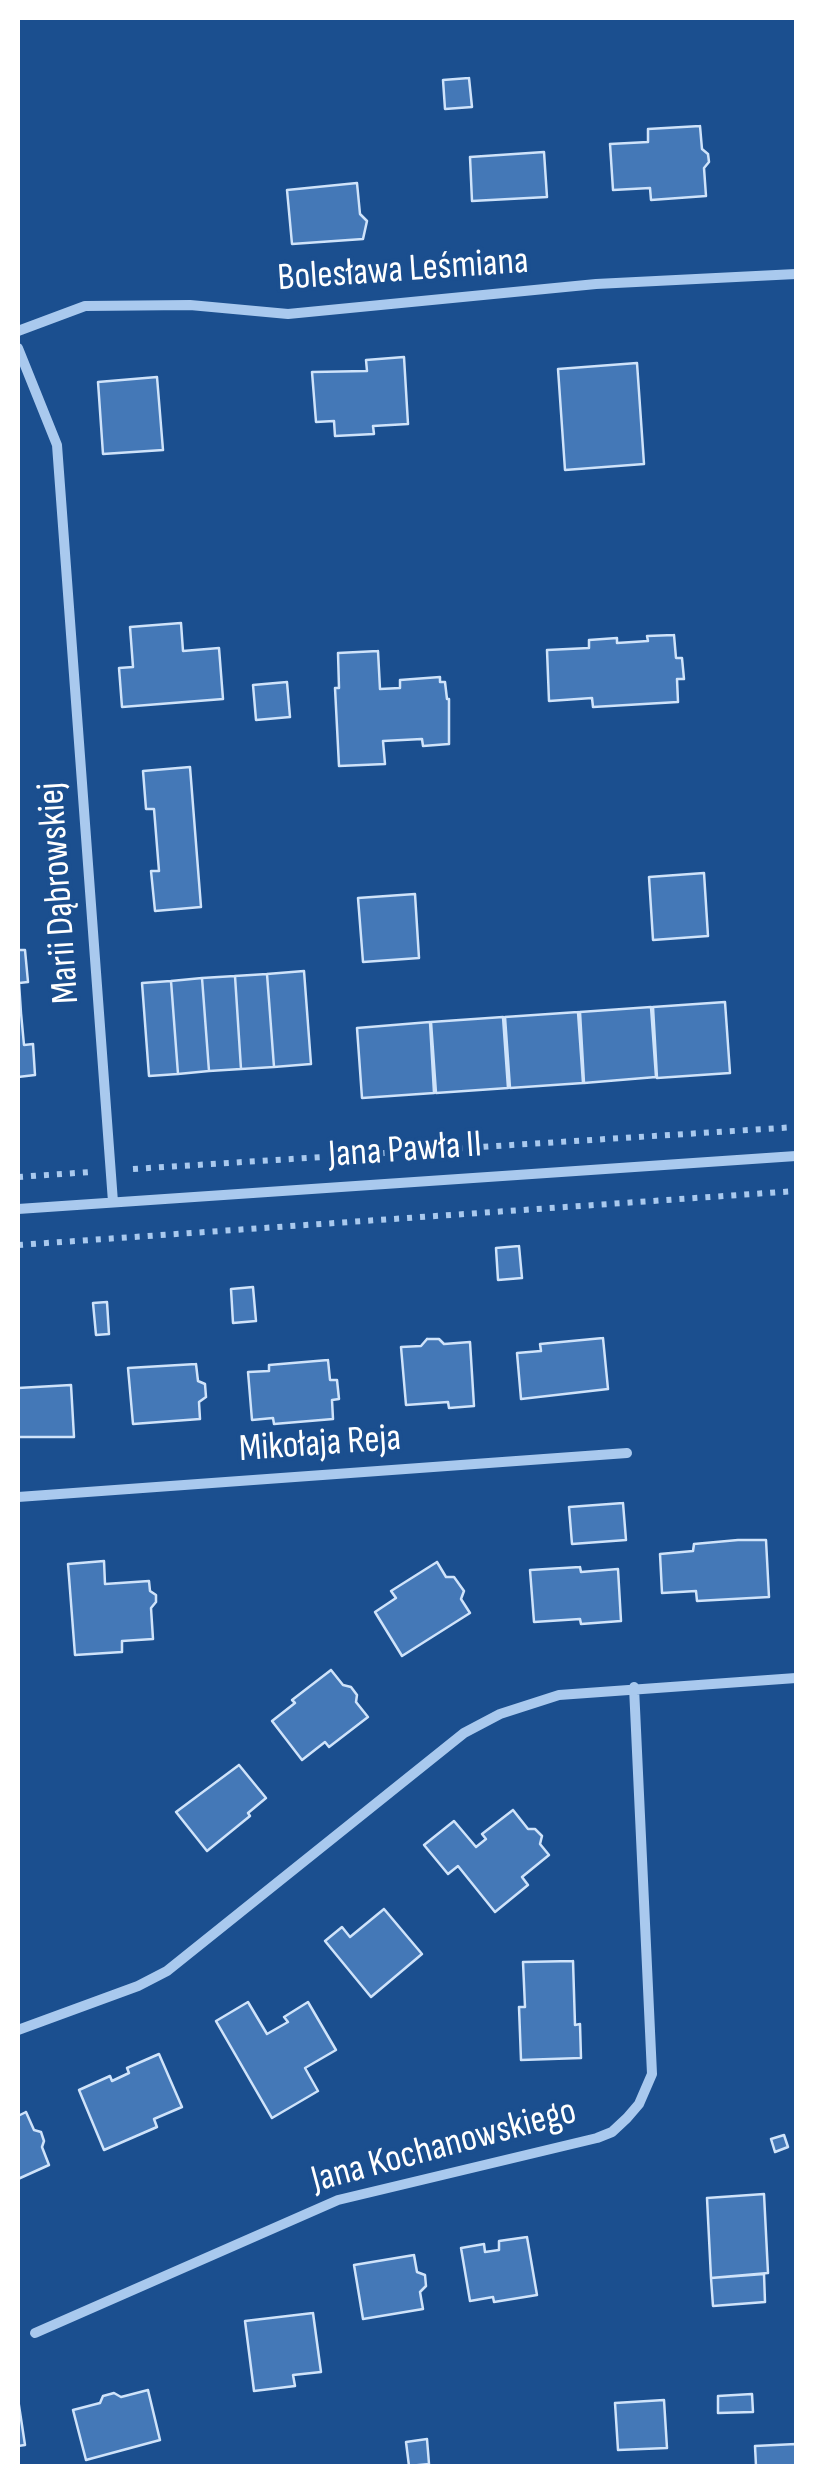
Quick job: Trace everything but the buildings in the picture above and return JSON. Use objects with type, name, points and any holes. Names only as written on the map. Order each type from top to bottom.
[{"type":"street","name":"Bolesława Leśmiana","points":[[18,331],[85,306],[190,305],[288,314],[596,284],[796,274]]},
{"type":"street","name":"Marii Dąbrowskiej","points":[[18,348],[57,445],[113,1202]]},
{"type":"street","name":"Jana Pawła II","points":[[18,1209],[796,1156]]},
{"type":"street","name":"Mikołaja Reja","points":[[18,1497],[627,1453]]},
{"type":"street","points":[[18,2030],[138,1986],[166,1971],[464,1734],[500,1714],[558,1695],[796,1678]]},
{"type":"street","name":"Jana Kochanowskiego","points":[[36,2333],[338,2200],[597,2138],[612,2132],[627,2118],[648,2090],[652,2074],[634,1687]]},
{"type":"path","points":[[18,1177],[796,1127]]},
{"type":"path","points":[[18,1245],[796,1191]]}]
